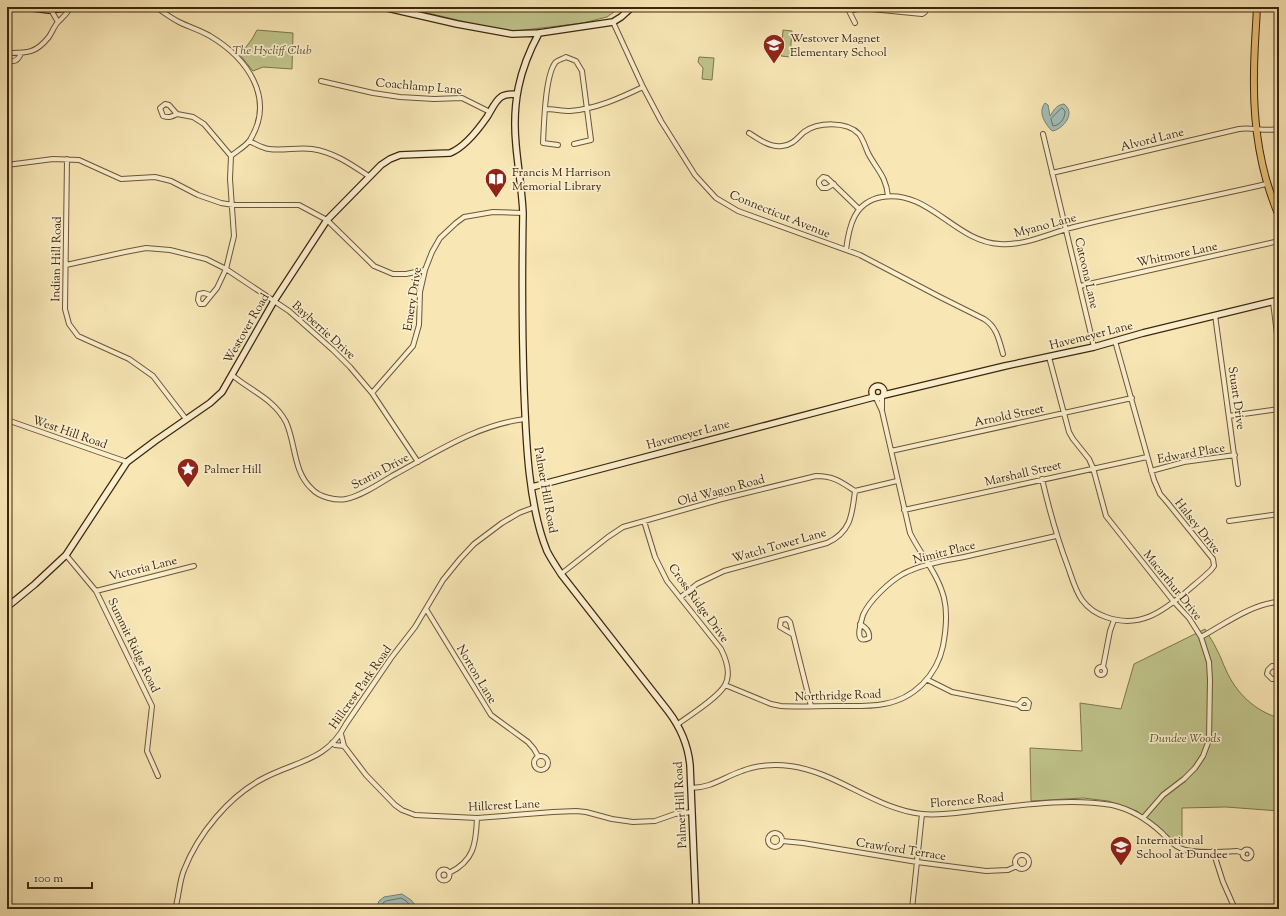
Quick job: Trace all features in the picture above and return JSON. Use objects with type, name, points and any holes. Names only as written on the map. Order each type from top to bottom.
[{"type":"main road","points":[[1257,7],[1254,110],[1258,145],[1266,184],[1279,216]]},
{"type":"street","points":[[25,7],[51,10],[72,7]]},
{"type":"street","points":[[21,53],[18,60],[14,61],[10,60],[7,54],[21,53],[26,53],[39,47],[58,22],[72,7]]},
{"type":"street","points":[[156,7],[178,22],[209,35],[226,47],[243,62],[255,81],[260,100],[258,121],[249,141],[231,156]]},
{"type":"street","points":[[383,7],[491,31],[512,34],[539,33],[613,22],[632,7]]},
{"type":"street","points":[[909,12],[910,7]]},
{"type":"street","points":[[855,23],[848,9],[861,8],[924,14],[926,7]]},
{"type":"street","points":[[51,10],[58,22]]},
{"type":"street","name":"Connecticut Avenue","points":[[613,22],[643,87],[658,115],[686,161],[701,182],[716,198],[738,211],[860,255],[991,323],[996,329],[1003,354]]},
{"type":"street","name":"Palmer Hill Road","points":[[539,33],[525,63],[516,94],[515,132],[523,195],[522,323],[525,419],[528,464],[535,507],[548,551],[561,574],[678,724],[688,752],[696,909]]},
{"type":"street","points":[[558,145],[543,142],[545,109],[550,74],[556,62],[566,57],[576,61],[582,71],[591,140],[574,144]]},
{"type":"street","name":"Coachlamp Lane","points":[[321,81],[400,97],[434,99],[462,98],[490,112]]},
{"type":"street","points":[[545,109],[569,111],[587,108],[609,102],[643,87]]},
{"type":"street","name":"Westover Road","points":[[7,607],[35,584],[66,555],[127,462],[210,403],[222,392],[274,301],[327,220],[381,165],[400,155],[450,153],[456,150],[469,139],[502,96],[516,94]]},
{"type":"street","points":[[177,114],[193,117],[204,124],[231,156],[230,179],[234,236],[226,269],[217,288],[210,295]]},
{"type":"street","points":[[749,133],[758,139],[781,147],[790,144],[804,132],[825,124],[850,128],[861,137],[868,152],[884,178],[887,185],[888,196]]},
{"type":"street","name":"Alvord Lane","points":[[1052,173],[1232,130],[1244,128],[1268,131],[1279,129]]},
{"type":"street","name":"Catoona Lane","points":[[1043,134],[1094,347]]},
{"type":"street","points":[[249,141],[270,150],[321,150],[340,158],[370,177]]},
{"type":"street","points":[[7,165],[53,159],[79,160],[120,179],[155,177],[171,181],[198,195],[233,206],[299,205],[327,220],[374,266],[393,274],[406,274],[425,270]]},
{"type":"street","name":"Indian Hill Road","points":[[67,159],[65,309],[69,324],[78,336],[129,359],[153,376],[186,419]]},
{"type":"street","points":[[834,184],[859,209],[852,221],[846,250]]},
{"type":"street","name":"Myano Lane","points":[[859,209],[874,199],[888,196],[908,198],[916,201],[969,235],[987,242],[1013,244],[1071,228],[1266,184]]},
{"type":"street","name":"Emery Drive","points":[[372,393],[413,346],[419,325],[420,292],[425,270],[432,252],[440,238],[464,217],[493,212],[523,213]]},
{"type":"street","name":"Whitmore Lane","points":[[1080,286],[1279,241]]},
{"type":"street","name":"Bayberrie Drive","points":[[66,266],[146,248],[170,250],[206,258],[226,269],[289,311],[350,367],[372,393],[418,462]]},
{"type":"street","name":"Havemeyer Lane","points":[[532,487],[851,404],[1005,366],[1094,347],[1215,315],[1279,300]]},
{"type":"street","points":[[1272,302],[1279,350]]},
{"type":"street","name":"Stuart Drive","points":[[1215,315],[1238,484]]},
{"type":"street","name":"Halsey Drive","points":[[1042,479],[1056,536],[1076,590],[1083,601],[1092,610],[1102,616],[1114,620],[1132,621],[1157,614],[1174,602],[1211,570],[1214,563],[1213,559],[1160,494],[1151,471],[1115,341]]},
{"type":"street","name":"Macarthur Drive","points":[[1050,357],[1069,432],[1089,459],[1093,468],[1106,516],[1174,602],[1189,618],[1201,638],[1209,662],[1209,740],[1203,756],[1195,768],[1184,779],[1163,795],[1143,818]]},
{"type":"street","name":"Starin Drive","points":[[232,375],[274,405],[286,423],[302,477],[313,491],[320,495],[340,499],[351,497],[470,434],[506,421],[525,419]]},
{"type":"street","points":[[876,386],[883,387],[884,391],[879,397],[872,394],[872,389],[876,386]]},
{"type":"street","name":"Havemeyer Lane","points":[[883,387],[888,389],[907,390]]},
{"type":"street","name":"Havemeyer Lane","points":[[851,404],[872,389]]},
{"type":"street","name":"Northridge Road","points":[[725,685],[771,704],[793,706],[857,706],[884,704],[904,698],[912,693],[928,680],[937,666],[942,653],[946,622],[944,597],[932,570],[910,533],[879,397]]},
{"type":"street","name":"Arnold Street","points":[[891,451],[1132,398]]},
{"type":"street","points":[[1229,416],[1279,409]]},
{"type":"street","name":"West Hill Road","points":[[7,420],[127,462]]},
{"type":"street","name":"Edward Place","points":[[1151,471],[1184,462],[1235,455]]},
{"type":"street","name":"Marshall Street","points":[[904,510],[1147,457]]},
{"type":"street","name":"Old Wagon Road","points":[[561,574],[615,532],[623,527],[644,521],[730,497],[816,476],[827,476],[836,479],[855,491]]},
{"type":"street","points":[[855,491],[898,481]]},
{"type":"street","name":"Watch Tower Lane","points":[[681,597],[697,584],[724,571],[835,540],[847,528],[851,519],[855,491]]},
{"type":"street","name":"Hillcrest Park Road","points":[[176,909],[184,871],[199,842],[222,810],[240,793],[264,777],[313,758],[332,743],[341,734],[346,724],[391,658],[415,627],[443,580],[474,544],[502,523],[535,507]]},
{"type":"street","points":[[1229,521],[1279,514]]},
{"type":"street","name":"Cross Ridge Drive","points":[[644,521],[655,557],[667,581],[681,597],[725,656],[728,670],[725,685]]},
{"type":"street","name":"Nimitz Place","points":[[860,624],[866,608],[888,584],[904,573],[928,564],[1056,536]]},
{"type":"street","name":"Summit Ridge Road","points":[[66,555],[96,591],[152,706],[147,752],[158,776]]},
{"type":"street","name":"Victoria Lane","points":[[96,591],[194,566]]},
{"type":"street","points":[[1201,638],[1254,608],[1265,604],[1279,602]]},
{"type":"street","name":"Norton Lane","points":[[426,609],[490,715],[528,742],[538,756]]},
{"type":"street","points":[[1103,667],[1114,620]]},
{"type":"street","points":[[792,634],[810,706]]},
{"type":"street","points":[[1279,668],[1272,666],[1268,670],[1267,674],[1272,679],[1279,679]]},
{"type":"street","points":[[928,680],[952,692],[1018,705]]},
{"type":"street","points":[[678,724],[710,701],[725,685]]},
{"type":"street","name":"Hillcrest Lane","points":[[341,734],[344,746],[366,776],[395,805],[402,810],[415,815],[477,818],[558,811],[576,811],[633,822],[655,820],[675,814],[692,812]]},
{"type":"street","points":[[332,743],[339,746],[344,746]]},
{"type":"street","name":"Florence Road","points":[[691,788],[710,785],[749,768],[788,766],[814,772],[890,807],[900,810],[922,814],[942,814],[1061,802],[1114,806],[1143,818],[1179,848],[1195,852],[1237,851],[1243,853]]},
{"type":"street","points":[[912,909],[922,814]]},
{"type":"street","points":[[449,873],[457,870],[466,863],[473,850],[477,818]]},
{"type":"street","name":"Crawford Terrace","points":[[782,841],[986,871],[1008,870],[1017,866]]},
{"type":"street","points":[[1213,851],[1222,882],[1235,909]]},
{"type":"green space","points":[[403,7],[621,7],[607,17],[583,23],[516,31],[503,31]]},
{"type":"green space","name":"The Hycliff Club","points":[[257,30],[293,33],[292,69],[263,67],[253,71],[240,55]]},
{"type":"green space","points":[[783,30],[792,31],[790,57],[781,56]]},
{"type":"green space","points":[[699,57],[714,58],[712,80],[702,79],[703,68],[698,62]]},
{"type":"green space","name":"Dundee Woods","points":[[1205,629],[1216,647],[1235,686],[1254,706],[1279,718],[1279,811],[1226,807],[1182,808],[1182,846],[1173,842],[1137,811],[1108,801],[1083,798],[1031,801],[1030,748],[1082,751],[1080,703],[1121,709],[1134,664]]},
{"type":"water","points":[[1045,103],[1048,105],[1050,116],[1059,105],[1064,104],[1069,112],[1069,116],[1064,124],[1053,131],[1048,127],[1043,117],[1042,110]]},
{"type":"water","points":[[402,894],[411,900],[419,909],[376,909],[379,901],[384,897]]},
{"type":"place","name":"Westover Magnet Elementary School","points":[[774,64]]},
{"type":"place","name":"Francis M Harrison Memorial Library","points":[[496,198]]},
{"type":"place","name":"Palmer Hill","points":[[188,488]]},
{"type":"place","name":"International School at Dundee","points":[[1121,866]]}]
